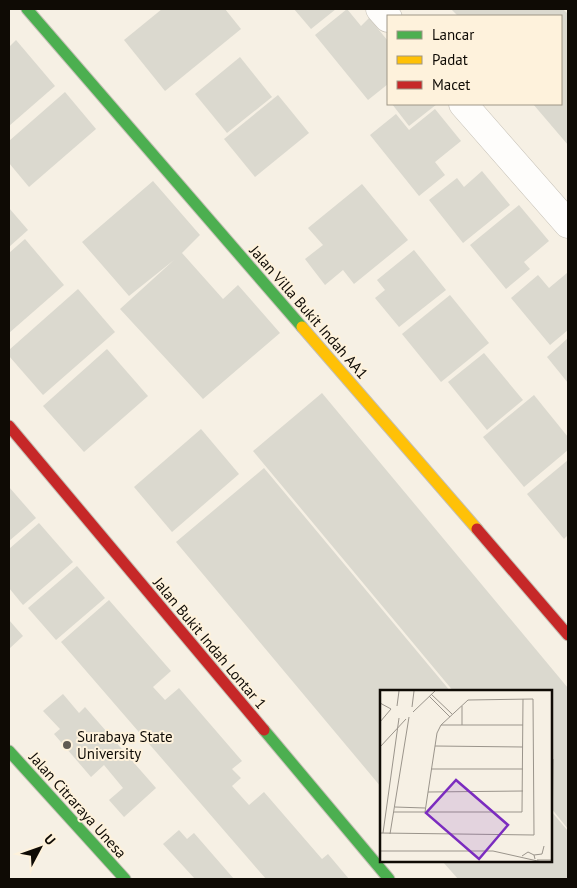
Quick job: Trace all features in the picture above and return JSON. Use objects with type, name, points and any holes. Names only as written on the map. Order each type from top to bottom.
[{"type":"street","name":"Jalan Villa Bukit Indah AA1","points":[[28,9],[568,635]]},
{"type":"street","points":[[464,105],[568,224]]},
{"type":"street","name":"Jalan Bukit Indah Lontar 1","points":[[9,426],[389,879]]},
{"type":"street","name":"Jalan Citraraya Unesa","points":[[9,752],[125,879]]},
{"type":"building","points":[[162,9],[225,9],[241,29],[165,91],[124,40]]},
{"type":"building","points":[[294,9],[336,9],[311,29]]},
{"type":"building","points":[[347,9],[361,26],[369,18],[387,40],[387,85],[368,100],[315,35]]},
{"type":"building","points":[[451,9],[563,9],[568,14],[568,145],[534,105],[562,105],[562,15],[457,15]]},
{"type":"building","points":[[16,40],[55,86],[9,126],[9,47]]},
{"type":"building","points":[[240,57],[272,97],[227,133],[195,94]]},
{"type":"building","points":[[65,92],[96,129],[29,187],[9,163],[9,141]]},
{"type":"building","points":[[278,95],[309,133],[255,177],[224,139]]},
{"type":"building","points":[[393,105],[436,105],[409,126]]},
{"type":"building","points":[[435,109],[461,141],[435,162],[445,175],[419,196],[370,135],[396,114],[409,130]]},
{"type":"building","points":[[482,171],[510,205],[463,243],[429,200],[457,178],[464,187]]},
{"type":"building","points":[[153,181],[200,235],[182,253],[223,299],[238,285],[280,333],[203,399],[120,309],[174,260],[129,296],[82,242]]},
{"type":"building","points":[[362,184],[408,240],[354,284],[343,270],[325,285],[305,259],[323,245],[308,228]]},
{"type":"building","points":[[519,205],[549,241],[524,262],[530,269],[506,289],[470,245]]},
{"type":"building","points":[[9,208],[28,230],[9,247]]},
{"type":"building","points":[[25,239],[64,285],[9,333],[9,253]]},
{"type":"building","points":[[414,250],[446,290],[399,327],[375,298],[385,290],[377,280]]},
{"type":"building","points":[[567,273],[568,330],[550,345],[511,298],[538,275],[549,288]]},
{"type":"building","points":[[78,289],[115,332],[43,395],[9,356],[9,350]]},
{"type":"building","points":[[450,295],[489,343],[441,382],[402,334]]},
{"type":"building","points":[[568,338],[568,383],[547,357]]},
{"type":"building","points":[[107,349],[148,396],[84,452],[43,406]]},
{"type":"building","points":[[484,353],[523,400],[487,430],[448,382]]},
{"type":"building","points":[[322,393],[568,688],[568,829],[552,809],[552,690],[452,690],[253,451]]},
{"type":"building","points":[[534,395],[568,437],[568,450],[524,487],[483,437]]},
{"type":"building","points":[[201,429],[239,474],[172,532],[134,487]]},
{"type":"building","points":[[568,460],[568,535],[564,539],[527,494]]},
{"type":"building","points":[[264,468],[449,690],[380,690],[380,786],[176,542]]},
{"type":"building","points":[[9,487],[36,518],[9,541]]},
{"type":"building","points":[[39,523],[73,562],[23,605],[9,588],[9,549]]},
{"type":"building","points":[[77,566],[105,598],[56,640],[28,608]]},
{"type":"building","points":[[109,600],[171,671],[153,687],[165,700],[179,688],[242,761],[232,769],[241,778],[232,786],[249,805],[264,792],[322,859],[328,854],[349,879],[266,879],[61,642]]},
{"type":"building","points":[[9,620],[23,636],[9,649]]},
{"type":"building","points":[[63,694],[79,713],[85,707],[156,788],[124,817],[109,800],[123,788],[104,765],[91,777],[54,734],[60,729],[43,711]]},
{"type":"building","points":[[552,812],[568,831],[568,879],[458,879],[444,863],[552,863]]},
{"type":"building","points":[[179,830],[187,839],[194,833],[234,879],[195,879],[163,844]]},
{"type":"traffic: fast","points":[[27,9],[302,327]]},
{"type":"traffic: fast","points":[[264,730],[389,879]]},
{"type":"traffic: fast","points":[[9,751],[125,879]]},
{"type":"traffic: slow","points":[[302,327],[477,529]]},
{"type":"traffic: jam","points":[[9,426],[264,730]]},
{"type":"traffic: jam","points":[[477,529],[568,635]]},
{"type":"place","name":"Surabaya State University","points":[[67,745]]}]
